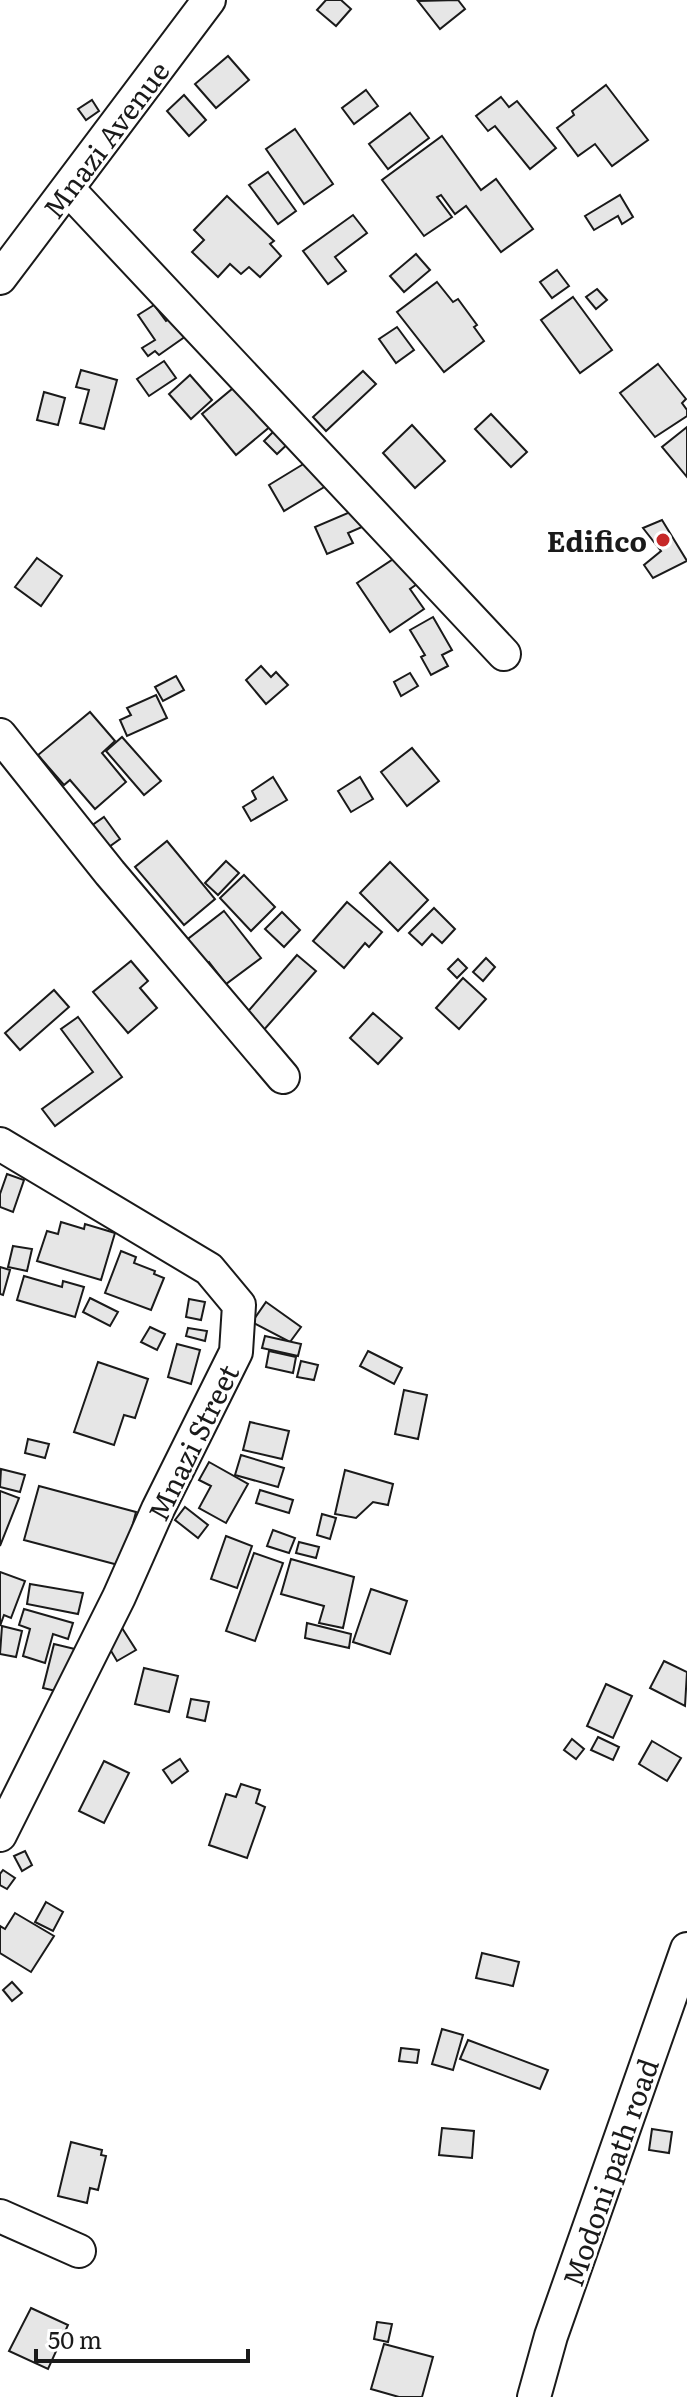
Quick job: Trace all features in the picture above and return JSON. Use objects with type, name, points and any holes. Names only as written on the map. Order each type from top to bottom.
[{"type":"street","name":"Mnazi Avenue","points":[[0,278],[209,0]]},
{"type":"street","points":[[69,190],[504,654]]},
{"type":"street","points":[[0,735],[110,873],[283,1077]]},
{"type":"street","name":"Mnazi Street","points":[[0,1144],[209,1269],[239,1305],[236,1352],[158,1509],[119,1597],[0,1835]]},
{"type":"street","name":"Modoni path road","points":[[534,2397],[551,2336],[687,1949]]},
{"type":"street","points":[[0,2216],[79,2251]]},
{"type":"building","points":[[326,0],[341,0],[351,9],[336,26],[317,10]]},
{"type":"building","points":[[458,0],[465,9],[440,29],[418,1]]},
{"type":"building","points":[[228,56],[249,80],[216,108],[195,84]]},
{"type":"building","points":[[606,85],[648,140],[612,166],[595,144],[578,156],[557,128],[574,115],[572,111]]},
{"type":"building","points":[[366,90],[378,106],[354,124],[342,108]]},
{"type":"building","points":[[184,95],[206,120],[189,136],[167,111]]},
{"type":"building","points":[[501,97],[509,107],[517,101],[556,148],[530,169],[495,126],[488,131],[476,116]]},
{"type":"building","points":[[92,100],[99,111],[86,120],[78,109]]},
{"type":"building","points":[[410,113],[429,138],[388,169],[369,144]]},
{"type":"building","points":[[295,129],[333,184],[304,204],[266,149]]},
{"type":"building","points":[[442,136],[481,190],[496,179],[533,229],[501,252],[466,206],[455,214],[441,195],[437,197],[452,217],[424,236],[382,180]]},
{"type":"building","points":[[268,172],[296,211],[278,224],[249,185]]},
{"type":"building","points":[[620,195],[633,217],[622,224],[618,216],[594,230],[585,216]]},
{"type":"building","points":[[227,196],[274,241],[270,244],[281,256],[260,277],[249,267],[241,274],[230,264],[218,277],[192,252],[204,240],[194,230]]},
{"type":"building","points":[[353,215],[367,233],[335,257],[346,271],[328,284],[303,251]]},
{"type":"building","points":[[416,254],[430,270],[404,292],[390,276]]},
{"type":"building","points":[[557,270],[569,286],[552,298],[540,282]]},
{"type":"building","points":[[437,282],[453,302],[458,299],[477,325],[474,327],[484,341],[444,372],[397,312]]},
{"type":"building","points":[[597,289],[607,300],[596,309],[586,297]]},
{"type":"building","points":[[573,297],[612,350],[580,373],[541,320]]},
{"type":"building","points":[[154,305],[166,321],[173,317],[186,336],[159,355],[155,351],[148,356],[142,348],[155,340],[138,315]]},
{"type":"building","points":[[397,327],[414,350],[396,363],[379,339]]},
{"type":"building","points":[[164,361],[176,378],[149,396],[137,379]]},
{"type":"building","points":[[658,364],[686,399],[682,403],[687,416],[655,437],[620,393]]},
{"type":"building","points":[[81,370],[117,380],[104,429],[80,423],[89,390],[76,387]]},
{"type":"building","points":[[363,371],[376,384],[326,431],[313,417]]},
{"type":"building","points":[[190,375],[212,400],[191,419],[169,394]]},
{"type":"building","points":[[238,384],[272,425],[236,455],[202,414]]},
{"type":"building","points":[[44,392],[65,398],[58,425],[37,420]]},
{"type":"building","points":[[491,414],[527,452],[511,467],[475,429]]},
{"type":"building","points":[[280,425],[293,439],[277,454],[264,441]]},
{"type":"building","points":[[412,425],[445,461],[415,488],[383,453]]},
{"type":"building","points":[[687,427],[687,477],[662,447]]},
{"type":"building","points":[[310,460],[326,486],[284,511],[269,485]]},
{"type":"building","points":[[362,507],[369,524],[348,533],[353,543],[327,554],[315,527]]},
{"type":"building","name":"Edifico","points":[[662,520],[687,561],[653,578],[644,565],[661,551],[643,528]]},
{"type":"building","points":[[401,554],[420,582],[410,589],[424,609],[390,632],[357,583]]},
{"type":"building","points":[[37,558],[62,576],[41,606],[15,587]]},
{"type":"building","points":[[433,617],[452,650],[442,655],[448,666],[431,675],[421,657],[425,655],[410,630]]},
{"type":"building","points":[[261,666],[271,677],[276,672],[288,685],[266,704],[246,680]]},
{"type":"building","points":[[410,673],[418,686],[401,696],[394,682]]},
{"type":"building","points":[[176,676],[184,690],[163,701],[155,687]]},
{"type":"building","points":[[156,695],[167,718],[127,736],[120,720],[131,715],[127,708]]},
{"type":"building","points":[[90,712],[115,741],[102,753],[126,782],[95,809],[70,780],[64,785],[38,755]]},
{"type":"building","points":[[122,737],[161,781],[144,795],[106,751]]},
{"type":"building","points":[[412,748],[439,781],[407,806],[381,772]]},
{"type":"building","points":[[273,777],[287,800],[251,821],[243,807],[256,799],[252,791]]},
{"type":"building","points":[[360,777],[373,799],[351,812],[338,791]]},
{"type":"building","points":[[104,817],[120,839],[106,849],[91,826]]},
{"type":"building","points":[[167,841],[215,899],[184,925],[135,867]]},
{"type":"building","points":[[226,861],[239,873],[218,895],[205,883]]},
{"type":"building","points":[[390,862],[428,900],[398,931],[360,893]]},
{"type":"building","points":[[244,875],[275,907],[251,931],[220,898]]},
{"type":"building","points":[[347,902],[382,932],[369,947],[365,943],[344,968],[313,941]]},
{"type":"building","points":[[434,908],[455,929],[442,943],[432,934],[422,945],[409,933]]},
{"type":"building","points":[[224,911],[261,958],[226,984],[209,962],[203,966],[184,942]]},
{"type":"building","points":[[282,912],[300,930],[284,947],[265,929]]},
{"type":"building","points":[[297,955],[316,971],[262,1032],[244,1016]]},
{"type":"building","points":[[486,958],[495,967],[483,981],[473,972]]},
{"type":"building","points":[[458,959],[467,968],[457,978],[448,969]]},
{"type":"building","points":[[131,961],[148,981],[140,988],[157,1008],[128,1033],[93,992]]},
{"type":"building","points":[[463,978],[486,999],[459,1029],[436,1008]]},
{"type":"building","points":[[54,990],[69,1007],[20,1050],[5,1033]]},
{"type":"building","points":[[373,1013],[402,1038],[378,1064],[350,1038]]},
{"type":"building","points":[[78,1017],[122,1077],[55,1126],[42,1109],[93,1072],[61,1029]]},
{"type":"building","points":[[7,1174],[24,1180],[13,1212],[0,1207],[0,1194]]},
{"type":"building","points":[[61,1222],[84,1229],[85,1224],[115,1233],[101,1280],[37,1261],[47,1231],[58,1234]]},
{"type":"building","points":[[13,1246],[32,1249],[27,1271],[8,1267]]},
{"type":"building","points":[[121,1251],[136,1257],[134,1263],[164,1278],[151,1310],[105,1293]]},
{"type":"building","points":[[0,1267],[10,1270],[3,1295],[0,1294]]},
{"type":"building","points":[[24,1276],[62,1287],[63,1281],[84,1287],[75,1317],[17,1300]]},
{"type":"building","points":[[90,1298],[118,1312],[110,1326],[83,1312]]},
{"type":"building","points":[[189,1299],[205,1302],[201,1320],[186,1317]]},
{"type":"building","points":[[266,1302],[301,1327],[290,1342],[252,1322]]},
{"type":"building","points":[[150,1327],[165,1334],[157,1350],[141,1342]]},
{"type":"building","points":[[188,1328],[207,1331],[205,1341],[186,1336]]},
{"type":"building","points":[[265,1336],[301,1344],[298,1356],[262,1348]]},
{"type":"building","points":[[177,1344],[200,1350],[191,1384],[168,1377]]},
{"type":"building","points":[[269,1351],[296,1357],[293,1373],[266,1367]]},
{"type":"building","points":[[368,1351],[402,1368],[394,1384],[360,1366]]},
{"type":"building","points":[[301,1361],[318,1365],[314,1380],[297,1377]]},
{"type":"building","points":[[98,1362],[148,1379],[135,1418],[124,1415],[114,1445],[74,1432]]},
{"type":"building","points":[[404,1390],[427,1395],[418,1439],[395,1434]]},
{"type":"building","points":[[250,1422],[289,1431],[282,1459],[243,1450]]},
{"type":"building","points":[[28,1439],[49,1444],[45,1458],[25,1453]]},
{"type":"building","points":[[241,1455],[284,1468],[278,1487],[235,1475]]},
{"type":"building","points":[[209,1462],[248,1484],[226,1523],[199,1508],[211,1486],[199,1480]]},
{"type":"building","points":[[1,1469],[25,1475],[20,1492],[0,1487]]},
{"type":"building","points":[[345,1470],[393,1484],[388,1505],[373,1502],[356,1518],[335,1514]]},
{"type":"building","points":[[39,1486],[136,1512],[122,1566],[24,1540]]},
{"type":"building","points":[[260,1490],[293,1500],[289,1513],[256,1503]]},
{"type":"building","points":[[0,1491],[19,1498],[0,1546]]},
{"type":"building","points":[[185,1507],[208,1525],[198,1538],[175,1520]]},
{"type":"building","points":[[322,1514],[336,1518],[330,1539],[317,1535]]},
{"type":"building","points":[[273,1530],[295,1538],[289,1553],[267,1546]]},
{"type":"building","points":[[226,1536],[252,1546],[237,1588],[211,1579]]},
{"type":"building","points":[[299,1542],[319,1547],[316,1558],[296,1553]]},
{"type":"building","points":[[254,1553],[283,1563],[255,1641],[226,1631]]},
{"type":"building","points":[[291,1559],[354,1577],[343,1628],[319,1623],[324,1606],[281,1594]]},
{"type":"building","points":[[0,1572],[25,1581],[11,1618],[4,1615],[0,1626]]},
{"type":"building","points":[[30,1584],[83,1593],[78,1614],[27,1604]]},
{"type":"building","points":[[371,1589],[407,1601],[390,1654],[353,1642]]},
{"type":"building","points":[[24,1609],[73,1623],[68,1639],[53,1634],[45,1663],[23,1656],[30,1629],[19,1625]]},
{"type":"building","points":[[307,1623],[351,1634],[349,1648],[305,1638]]},
{"type":"building","points":[[2,1626],[22,1631],[16,1657],[0,1654]]},
{"type":"building","points":[[122,1628],[136,1650],[117,1661],[104,1639]]},
{"type":"building","points":[[54,1644],[79,1650],[69,1694],[43,1688]]},
{"type":"building","points":[[664,1661],[687,1672],[685,1706],[650,1688]]},
{"type":"building","points":[[144,1668],[178,1676],[169,1712],[135,1704]]},
{"type":"building","points":[[606,1684],[632,1696],[613,1738],[587,1726]]},
{"type":"building","points":[[191,1699],[209,1702],[205,1721],[187,1717]]},
{"type":"building","points":[[598,1737],[619,1747],[613,1760],[591,1750]]},
{"type":"building","points":[[572,1739],[584,1749],[576,1759],[564,1750]]},
{"type":"building","points":[[652,1741],[681,1758],[667,1781],[639,1764]]},
{"type":"building","points":[[180,1759],[188,1771],[172,1783],[163,1770]]},
{"type":"building","points":[[104,1761],[129,1773],[104,1823],[79,1811]]},
{"type":"building","points":[[241,1784],[260,1790],[256,1803],[265,1807],[247,1858],[209,1845],[226,1794],[236,1797]]},
{"type":"building","points":[[25,1851],[32,1865],[22,1871],[14,1856]]},
{"type":"building","points":[[3,1870],[15,1878],[7,1889],[0,1885]]},
{"type":"building","points":[[46,1902],[63,1912],[53,1931],[35,1922]]},
{"type":"building","points":[[15,1913],[54,1936],[31,1972],[0,1953],[0,1926],[5,1929]]},
{"type":"building","points":[[482,1953],[519,1962],[513,1986],[476,1978]]},
{"type":"building","points":[[12,1982],[22,1993],[12,2001],[3,1990]]},
{"type":"building","points":[[442,2029],[463,2035],[453,2070],[432,2064]]},
{"type":"building","points":[[468,2040],[548,2070],[540,2089],[460,2059]]},
{"type":"building","points":[[401,2048],[419,2050],[417,2063],[399,2061]]},
{"type":"building","points":[[442,2128],[474,2131],[472,2158],[439,2155]]},
{"type":"building","points":[[652,2129],[672,2132],[669,2153],[649,2150]]},
{"type":"building","points":[[71,2142],[102,2150],[101,2155],[106,2156],[98,2190],[90,2188],[87,2203],[58,2196]]},
{"type":"building","points":[[31,2308],[68,2325],[48,2369],[9,2351]]},
{"type":"building","points":[[377,2322],[392,2324],[388,2342],[374,2339]]},
{"type":"building","points":[[384,2344],[433,2357],[422,2397],[399,2397],[371,2389]]},
{"type":"place","name":"Edifico","points":[[663,540]]}]
